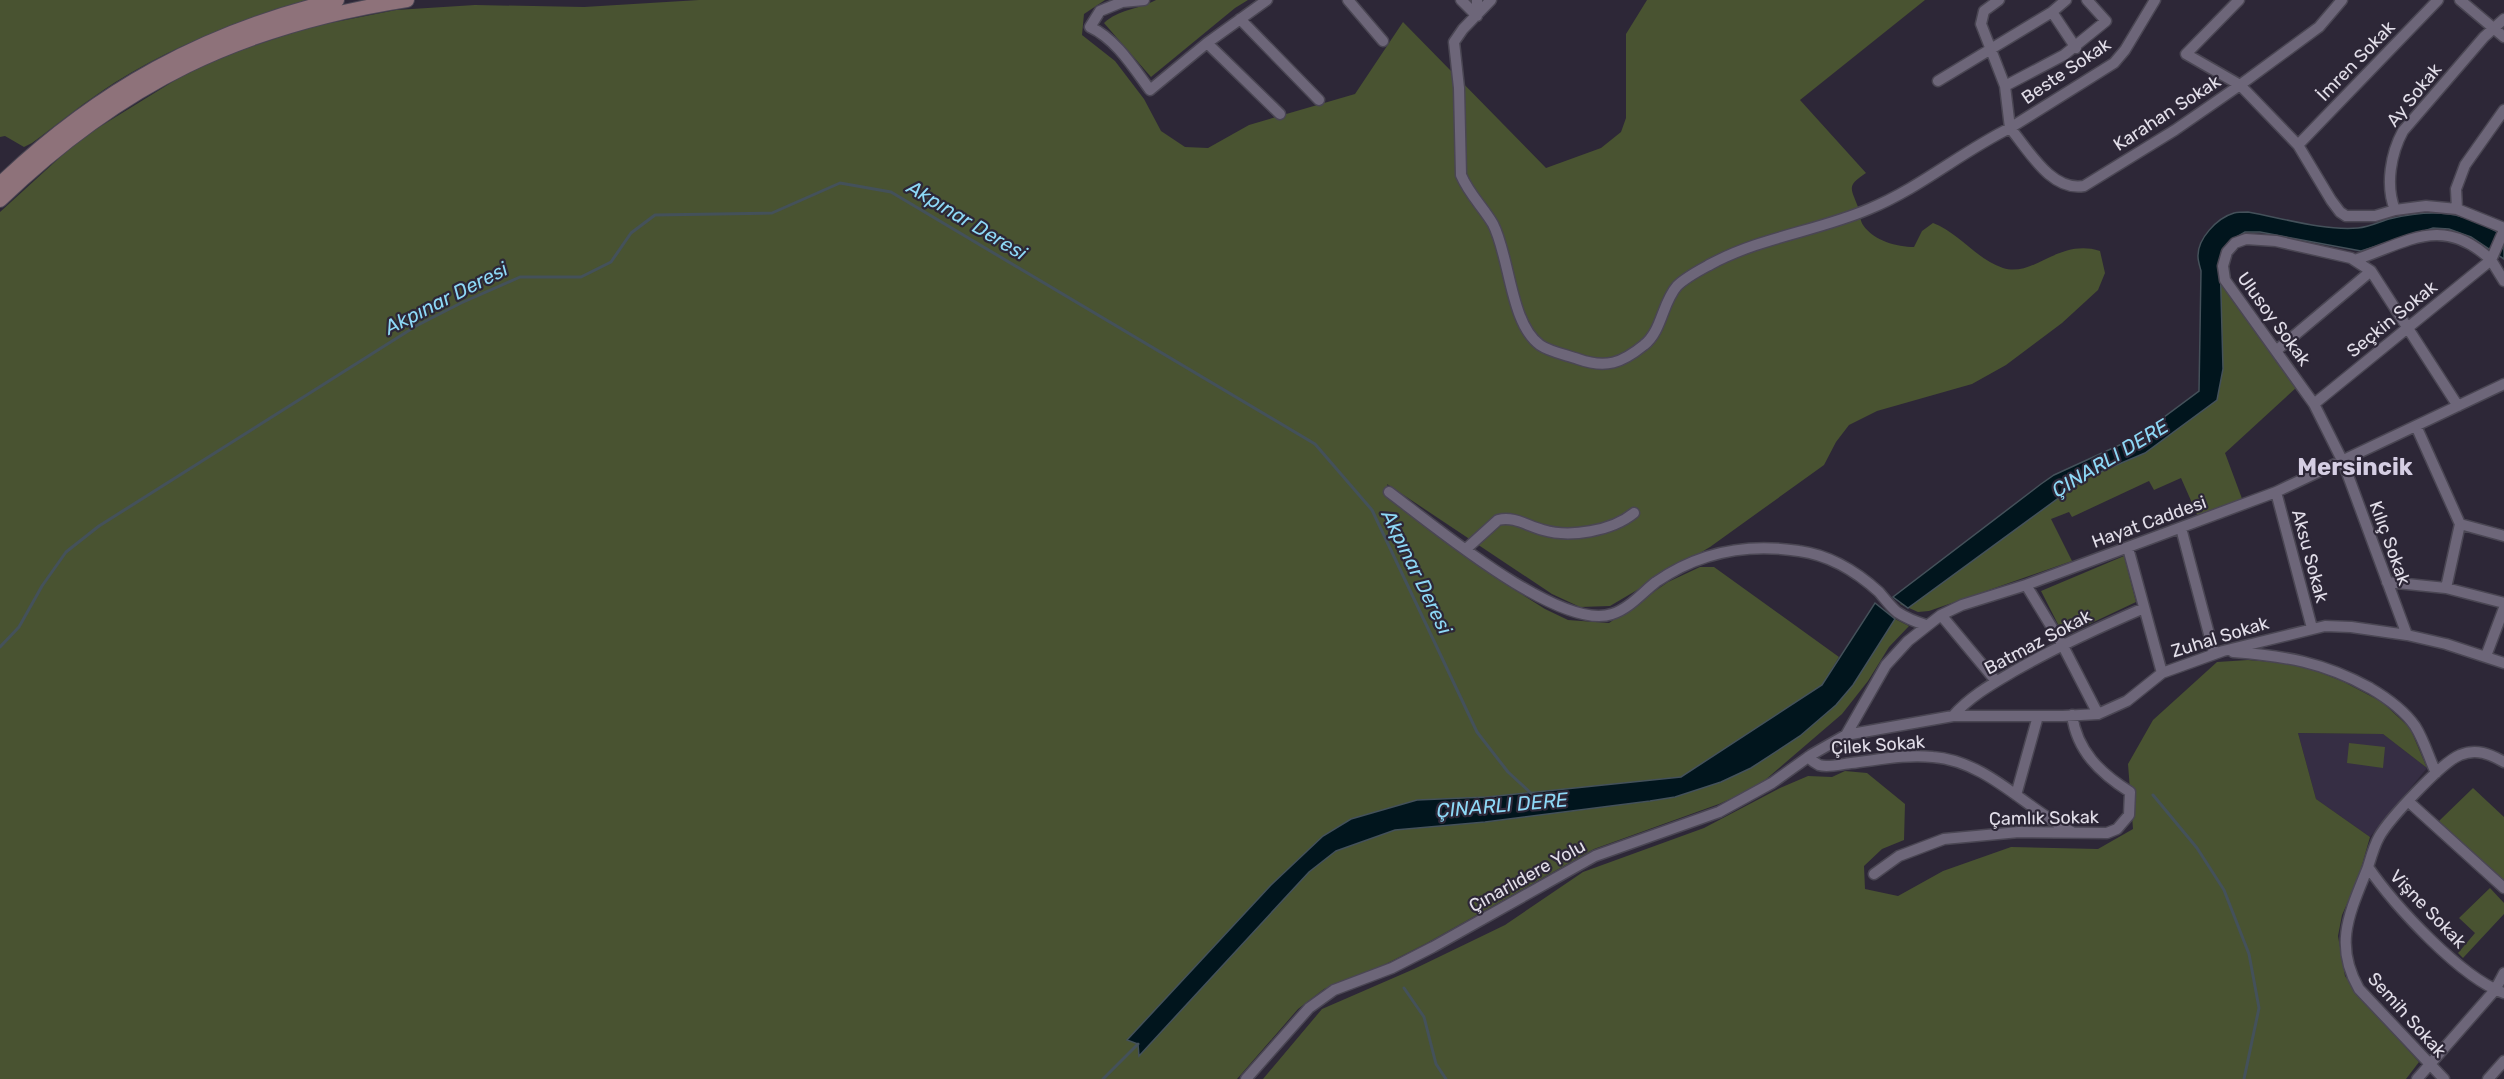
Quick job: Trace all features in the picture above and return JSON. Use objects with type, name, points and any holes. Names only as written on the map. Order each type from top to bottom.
[{"type":"main road","points":[[0,184],[35,151],[84,112],[166,61],[238,29],[337,0]]},
{"type":"main road","points":[[0,200],[43,160],[85,126],[119,103],[180,68],[210,54],[282,27],[328,14],[406,0]]},
{"type":"street","points":[[1144,0],[1122,2],[1100,11],[1090,27],[1104,33],[1150,90],[1207,43],[1267,0]]},
{"type":"street","points":[[1348,0],[1383,41]]},
{"type":"street","points":[[1461,0],[1477,16]]},
{"type":"street","points":[[1477,0],[1477,16]]},
{"type":"street","points":[[1491,0],[1463,29],[1454,42],[1459,88],[1461,175],[1466,187],[1492,224],[1527,332],[1541,346],[1591,363],[1605,365],[1626,359],[1647,342],[1677,286],[1699,270],[1742,249],[1843,218],[1890,200],[2010,128]]},
{"type":"street","name":"Beste Sokak","points":[[1999,0],[1984,11],[1980,19],[2006,86],[2010,128],[2114,63],[2125,50],[2155,0]]},
{"type":"street","points":[[1938,81],[2052,12],[2066,0]]},
{"type":"street","name":"Beste Sokak","points":[[2006,86],[2076,48],[2106,21],[2087,0]]},
{"type":"street","points":[[2239,0],[2186,54],[2240,85],[2298,145],[2340,212],[2346,216],[2365,217],[2426,206],[2457,208],[2503,231],[2493,256]]},
{"type":"street","name":"Karahan Sokak","points":[[2010,128],[2050,176],[2071,186],[2084,186],[2175,130],[2240,85],[2319,27],[2342,0]]},
{"type":"street","name":"İmren Sokak","points":[[2298,145],[2438,0]]},
{"type":"street","points":[[2460,0],[2504,37]]},
{"type":"street","name":"Beste Sokak","points":[[2052,12],[2076,48]]},
{"type":"street","points":[[1240,19],[1319,100]]},
{"type":"street","name":"Ay Sokak","points":[[2395,210],[2390,192],[2391,168],[2398,142],[2422,108],[2493,27],[2504,19]]},
{"type":"street","points":[[1207,43],[1280,114]]},
{"type":"street","points":[[2457,208],[2456,189],[2465,165],[2504,110]]},
{"type":"street","points":[[2355,260],[2413,238],[2439,234],[2463,239],[2493,256],[2504,280]]},
{"type":"street","name":"Ulusoy Sokak","points":[[2343,462],[2314,404],[2225,280],[2224,258],[2231,247],[2246,239],[2276,241],[2355,260]]},
{"type":"street","name":"Seçkin Sokak","points":[[2314,404],[2493,256]]},
{"type":"street","points":[[2355,260],[2371,271],[2458,406]]},
{"type":"street","points":[[2277,350],[2371,271]]},
{"type":"street","name":"Hayat Caddesi","points":[[1846,735],[1886,665],[1926,625],[1941,615],[1962,605],[2026,585],[2276,492],[2504,384]]},
{"type":"street","points":[[2416,426],[2460,524],[2446,588]]},
{"type":"street","name":"Kılıç Sokak","points":[[2343,462],[2407,635]]},
{"type":"street","points":[[1389,492],[1466,549],[1548,603],[1566,610],[1600,616],[1612,614],[1673,571],[1713,554],[1741,549],[1798,550],[1819,554],[1841,565],[1865,580],[1899,614],[1926,625]]},
{"type":"street","name":"Aksu Sokak","points":[[2276,492],[2312,628]]},
{"type":"street","points":[[1466,549],[1491,524],[1505,518],[1543,530],[1570,533],[1619,522],[1634,513]]},
{"type":"street","points":[[2460,524],[2504,536]]},
{"type":"street","points":[[2181,528],[2218,652],[2279,656],[2318,664],[2380,693],[2415,726],[2436,773]]},
{"type":"street","points":[[2128,548],[2162,673]]},
{"type":"street","points":[[2387,582],[2446,588],[2504,603]]},
{"type":"street","points":[[2026,585],[2062,644],[2098,714]]},
{"type":"street","name":"Batmaz Sokak","points":[[1953,716],[1967,701],[1996,681],[2062,644],[2144,608]]},
{"type":"street","points":[[2486,656],[2504,608]]},
{"type":"street","points":[[1941,615],[1996,681]]},
{"type":"street","name":"Zuhal Sokak","points":[[1846,735],[1953,716],[2098,714],[2127,701],[2162,673],[2218,652],[2312,628],[2351,627],[2407,635],[2504,663]]},
{"type":"street","name":"Çamlık Sokak","points":[[1874,874],[1899,856],[1944,839],[2019,832],[2107,833],[2117,829],[2129,815],[2130,792],[2092,762],[2084,752],[2074,729],[2072,715]]},
{"type":"street","points":[[2016,795],[2038,716]]},
{"type":"street","name":"Çınarlıdere Yolu","points":[[1246,1079],[1309,1008],[1334,990],[1392,968],[1433,947],[1595,856],[1719,812],[1772,783],[1808,757],[1846,735]]},
{"type":"street","name":"Vişne Sokak","points":[[2499,991],[2474,978],[2414,922],[2367,867],[2380,835],[2436,773],[2451,760],[2471,752],[2481,752],[2504,762]]},
{"type":"street","name":"Çilek Sokak","points":[[1808,757],[1821,765],[1933,757],[1964,765],[2016,795],[2045,817],[2075,833]]},
{"type":"street","points":[[2409,802],[2504,888]]},
{"type":"street","name":"Semih Sokak","points":[[2367,867],[2348,917],[2345,934],[2350,975],[2359,989],[2444,1079]]},
{"type":"street","points":[[2417,1079],[2499,991],[2504,974]]},
{"type":"street","points":[[2488,1079],[2504,1061]]},
{"type":"shaded area","points":[[2298,733],[2383,734],[2427,768],[2370,837],[2316,799]]},
{"type":"green space","points":[[0,0],[314,0],[211,34],[162,56],[114,83],[24,147],[5,136],[0,137]]},
{"type":"green space","points":[[699,0],[1105,0],[1084,14],[1082,35],[1115,61],[1144,99],[1161,131],[1185,147],[1208,148],[1249,125],[1355,94],[1403,22],[1546,168],[1601,148],[1621,132],[1626,118],[1626,34],[1647,0],[1925,0],[1800,100],[1866,173],[1855,181],[1852,188],[1863,225],[1879,239],[1900,246],[1914,247],[1922,231],[1933,223],[1951,233],[1993,264],[2014,270],[2036,264],[2059,253],[2085,248],[2100,251],[2105,273],[2098,290],[2062,323],[2006,365],[1972,384],[1877,411],[1849,425],[1836,442],[1824,465],[1710,547],[1610,606],[1580,607],[1552,594],[1387,484],[1391,499],[1504,583],[1545,609],[1568,620],[1609,623],[1668,582],[1700,567],[1714,567],[1839,657],[1822,685],[1681,777],[1487,797],[1417,800],[1351,819],[1323,836],[1271,885],[1128,1040],[1138,1044],[1309,872],[1336,851],[1395,830],[1485,822],[1650,801],[1716,783],[1777,752],[1814,724],[1833,708],[1846,692],[1895,619],[1909,626],[1889,647],[1868,681],[1842,714],[1757,787],[1719,804],[1594,849],[1427,943],[1376,969],[1324,989],[1298,1009],[1237,1079],[0,1079],[0,212],[80,139],[190,71],[241,50],[310,27],[396,10],[475,5],[584,7]]},
{"type":"green space","points":[[1156,0],[1248,0],[1235,8],[1151,77],[1104,23],[1122,12]]},
{"type":"green space","points":[[2207,259],[2297,387],[2225,453],[2244,504],[2200,521],[2181,478],[2154,490],[2149,481],[2072,517],[2069,512],[2051,519],[2072,561],[1929,611],[1918,612],[1900,604],[2202,399]]},
{"type":"green space","points":[[2124,556],[2136,602],[2064,636],[2041,591]]},
{"type":"green space","points":[[2248,660],[2299,664],[2344,682],[2382,702],[2410,728],[2427,768],[2383,734],[2298,733],[2316,799],[2370,837],[2358,879],[2342,915],[2338,936],[2345,976],[2361,998],[2419,1062],[2406,1079],[1263,1079],[1322,1009],[1414,969],[1505,925],[1583,872],[1704,828],[1808,776],[1832,777],[1845,771],[1867,773],[1905,804],[1904,840],[1882,849],[1864,866],[1865,889],[1898,896],[1943,871],[2011,847],[2098,849],[2133,829],[2128,764],[2153,720],[2217,662]]},
{"type":"green space","points":[[2349,743],[2385,747],[2383,768],[2347,763]]},
{"type":"green space","points":[[2473,788],[2504,817],[2504,884],[2439,821]]},
{"type":"green space","points":[[2490,888],[2504,903],[2504,914],[2463,958],[2458,953],[2475,933],[2459,918]]},
{"type":"water","name":"ÇINARLI DERE","points":[[2248,212],[2331,228],[2370,226],[2389,219],[2421,214],[2449,214],[2476,221],[2504,236],[2504,259],[2471,237],[2449,229],[2433,228],[2361,251],[2260,232],[2245,232],[2231,240],[2220,257],[2223,369],[2217,400],[2145,453],[2086,478],[1908,608],[1893,597],[2054,475],[2137,437],[2199,391],[2201,271],[2198,259],[2199,250],[2204,236],[2221,219],[2234,213]]},
{"type":"water","name":"ÇINARLI DERE","points":[[1875,603],[1895,619],[1853,685],[1836,705],[1800,736],[1751,768],[1721,782],[1675,797],[1485,822],[1395,830],[1336,851],[1309,872],[1139,1056],[1138,1044],[1127,1040],[1271,885],[1323,836],[1351,819],[1417,800],[1487,797],[1681,777],[1822,685]]},
{"type":"waterway","name":"Akpınar Deresi","points":[[0,647],[19,627],[42,586],[66,552],[99,526],[416,326],[520,277],[581,277],[611,262],[631,233],[655,215],[772,213],[840,183],[891,192],[1315,444],[1372,510],[1477,732],[1508,772],[1532,794]]},
{"type":"waterway","points":[[2153,795],[2197,848],[2224,890],[2249,954],[2259,1008],[2244,1079]]},
{"type":"waterway","points":[[1404,988],[1424,1017],[1436,1064],[1446,1079]]},
{"type":"waterway","points":[[1103,1079],[1138,1044]]},
{"type":"district","name":"Mersincik","points":[[2355,467]]}]
